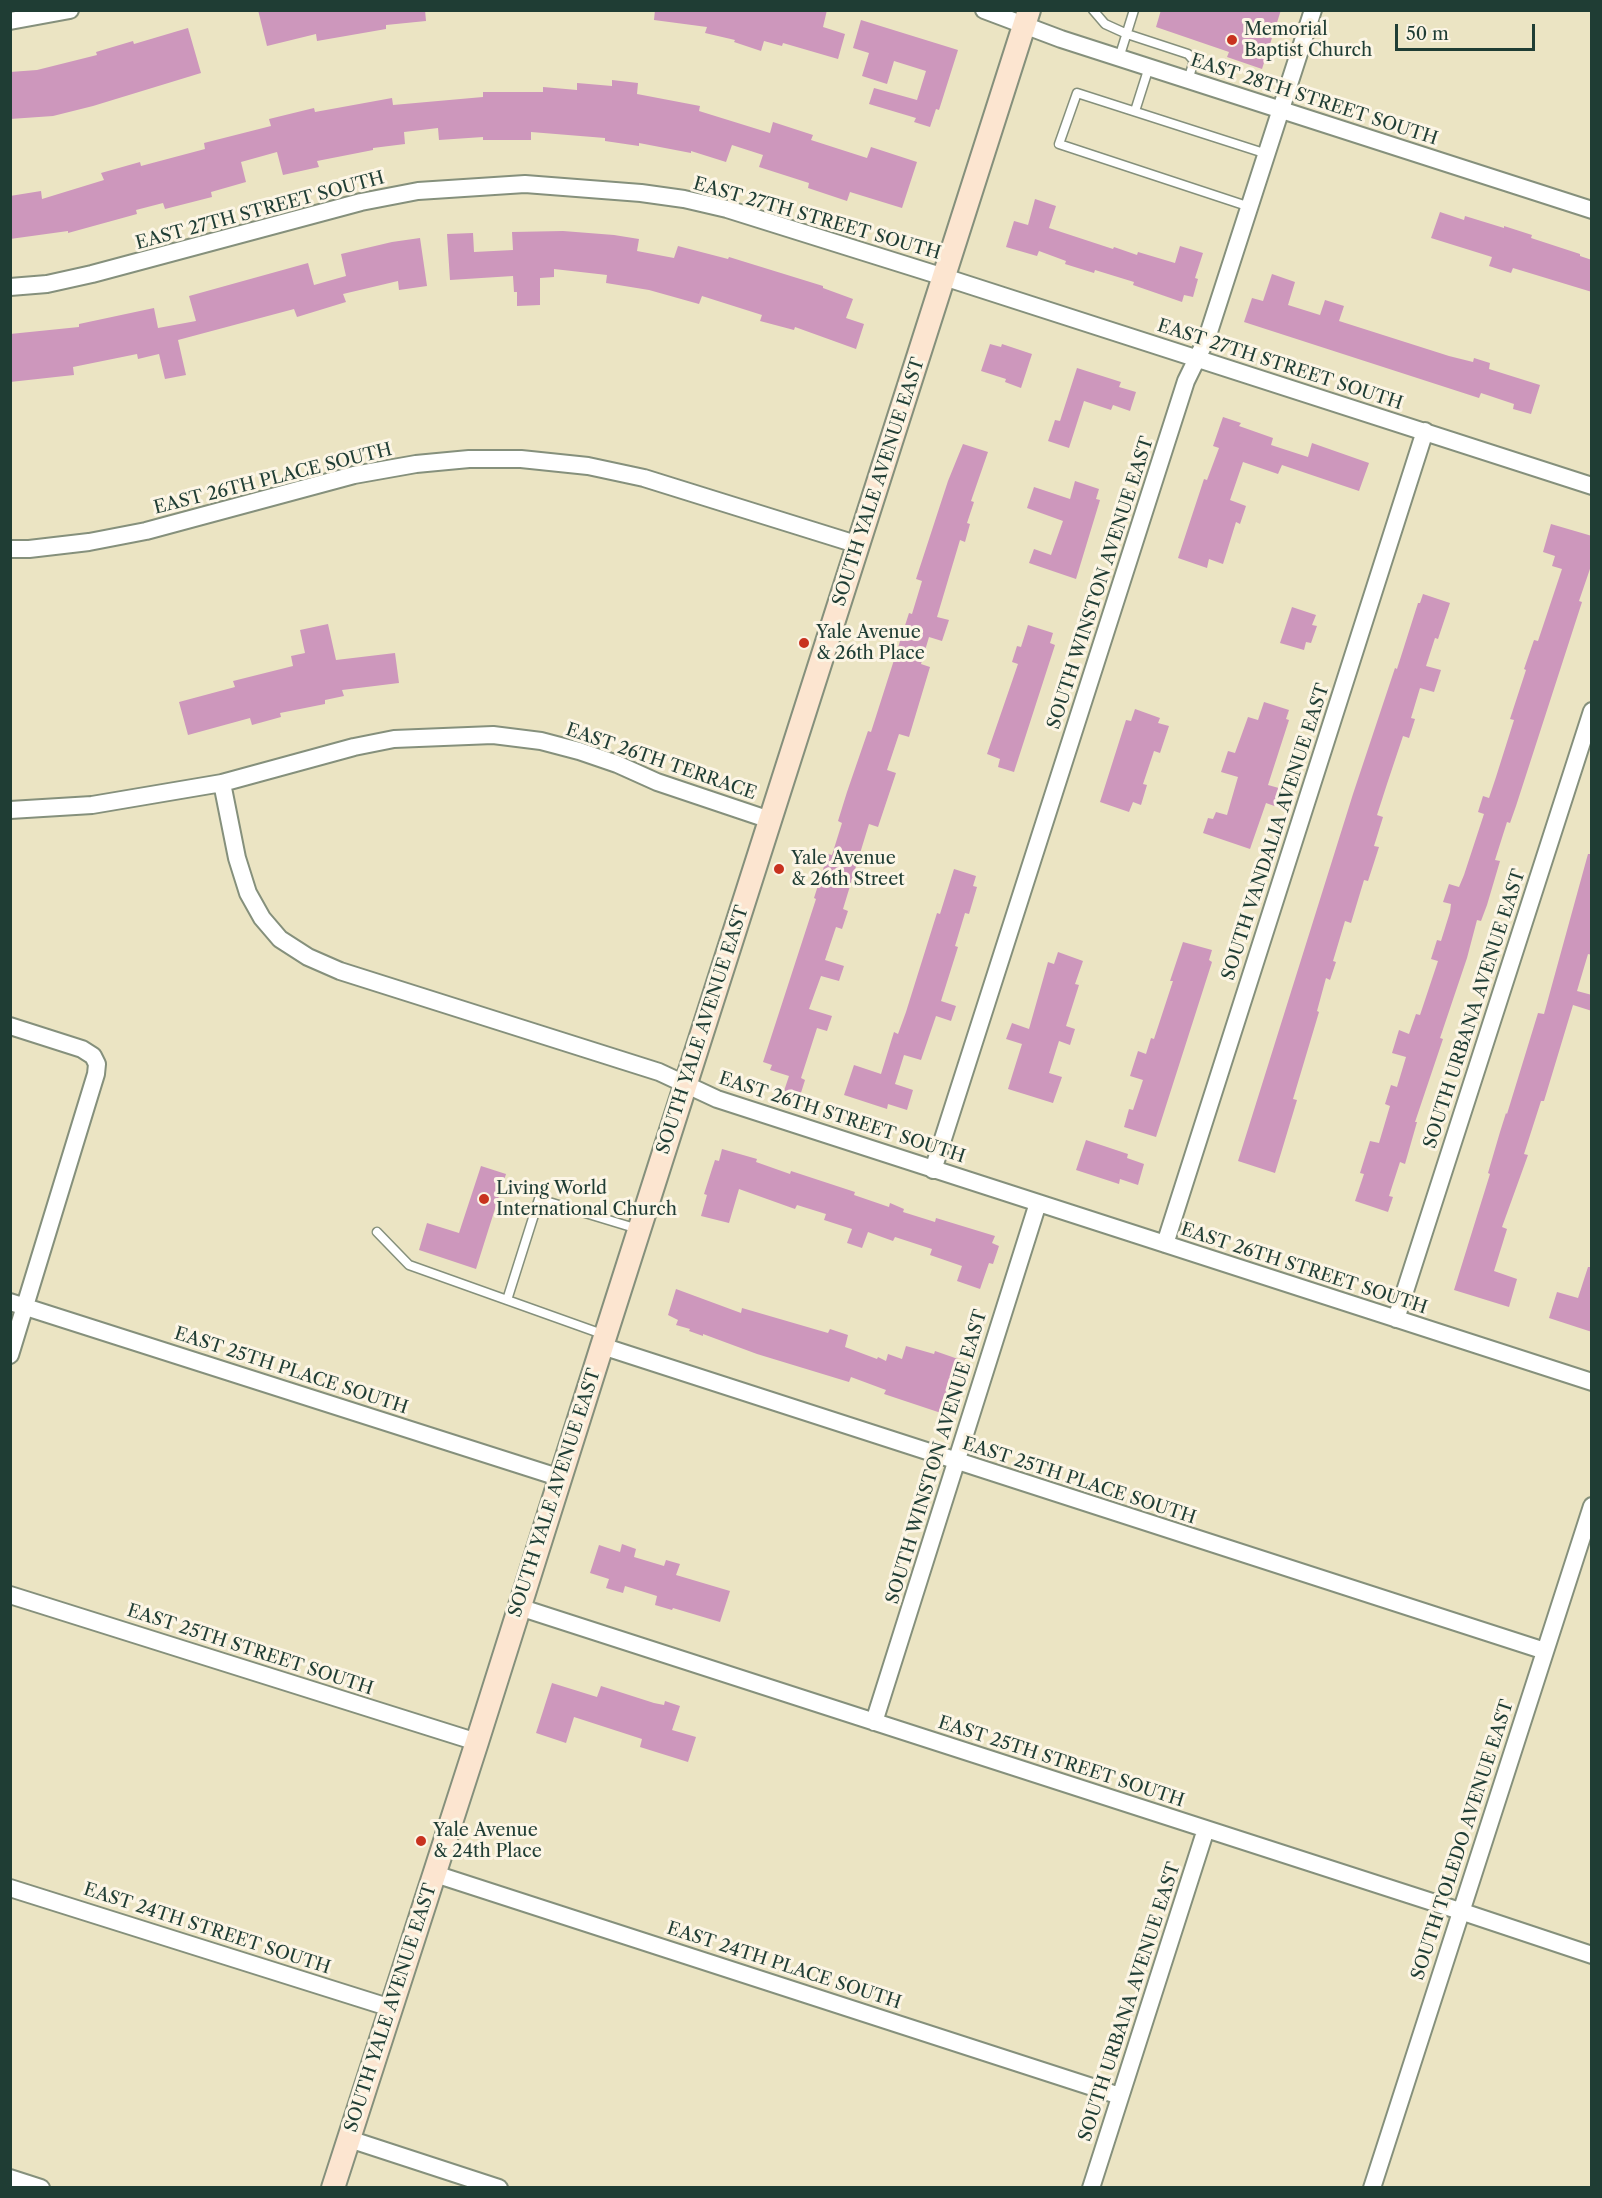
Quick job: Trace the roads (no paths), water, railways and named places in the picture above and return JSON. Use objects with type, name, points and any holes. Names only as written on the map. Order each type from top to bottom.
[{"type":"main road","name":"SOUTH YALE AVENUE EAST","points":[[333,2187],[1027,18]]},
{"type":"street","points":[[10,21],[70,10]]},
{"type":"street","name":"EAST 28TH STREET SOUTH","points":[[984,10],[1027,18],[1119,58],[1592,210]]},
{"type":"street","name":"SOUTH WINSTON AVENUE EAST","points":[[933,1170],[1186,381],[1207,338],[1313,10]]},
{"type":"street","name":"EAST 27TH STREET SOUTH","points":[[10,287],[47,284],[92,274],[361,202],[418,191],[525,184],[580,186],[684,199],[727,209],[944,277],[1592,486]]},
{"type":"street","name":"SOUTH VANDALIA AVENUE EAST","points":[[1165,1244],[1425,431]]},
{"type":"street","name":"EAST 26TH PLACE SOUTH","points":[[10,549],[89,542],[146,531],[354,475],[416,464],[469,459],[521,459],[588,466],[644,478],[859,545]]},
{"type":"street","name":"SOUTH URBANA AVENUE EAST","points":[[1396,1319],[1592,711]]},
{"type":"street","name":"EAST 26TH TERRACE","points":[[222,783],[354,747],[394,739],[493,735],[541,741],[579,751],[617,764],[657,782],[770,820]]},
{"type":"street","points":[[10,810],[92,805],[222,783]]},
{"type":"street","name":"EAST 26TH STREET SOUTH","points":[[222,783],[237,858],[248,893],[262,918],[280,939],[308,957],[340,971],[653,1070],[717,1099],[933,1170],[1592,1382]]},
{"type":"street","points":[[10,1026],[82,1049],[93,1056],[97,1064],[96,1074],[18,1304],[10,1355]]},
{"type":"street","name":"SOUTH WINSTON AVENUE EAST","points":[[874,1722],[1038,1203]]},
{"type":"street","name":"EAST 25TH PLACE SOUTH","points":[[18,1304],[561,1478]]},
{"type":"street","name":"EAST 25TH PLACE SOUTH","points":[[604,1341],[956,1462],[1545,1651]]},
{"type":"street","name":"SOUTH TOLEDO AVENUE EAST","points":[[1372,2187],[1592,1506]]},
{"type":"street","name":"EAST 25TH STREET SOUTH","points":[[10,1595],[477,1742]]},
{"type":"street","name":"EAST 25TH STREET SOUTH","points":[[519,1608],[1592,1955]]},
{"type":"street","name":"SOUTH URBANA AVENUE EAST","points":[[1091,2187],[1206,1829]]},
{"type":"street","name":"EAST 24TH PLACE SOUTH","points":[[435,1874],[1120,2096]]},
{"type":"street","name":"EAST 24TH STREET SOUTH","points":[[10,1888],[391,2008]]},
{"type":"street","points":[[349,2139],[499,2187]]},
{"type":"street","points":[[10,2178],[41,2187]]},
{"type":"lane","points":[[1093,10],[1105,24],[1127,34],[1188,54],[1194,61],[1188,80]]},
{"type":"lane","points":[[1119,58],[1134,10]]},
{"type":"lane","points":[[1135,111],[1149,67]]},
{"type":"lane","points":[[1250,207],[1059,144],[1077,93],[1267,154]]},
{"type":"lane","points":[[507,1300],[539,1198],[639,1230]]},
{"type":"lane","points":[[377,1232],[410,1266],[507,1300],[604,1341]]},
{"type":"place","name":"Memorial Baptist Church","points":[[1232,40]]},
{"type":"place","name":"Yale Avenue & 26th Place","points":[[804,643]]},
{"type":"place","name":"Yale Avenue & 26th Street","points":[[779,869]]},
{"type":"place","name":"Living World International Church","points":[[484,1199]]},
{"type":"place","name":"Yale Avenue & 24th Place","points":[[421,1841]]}]
